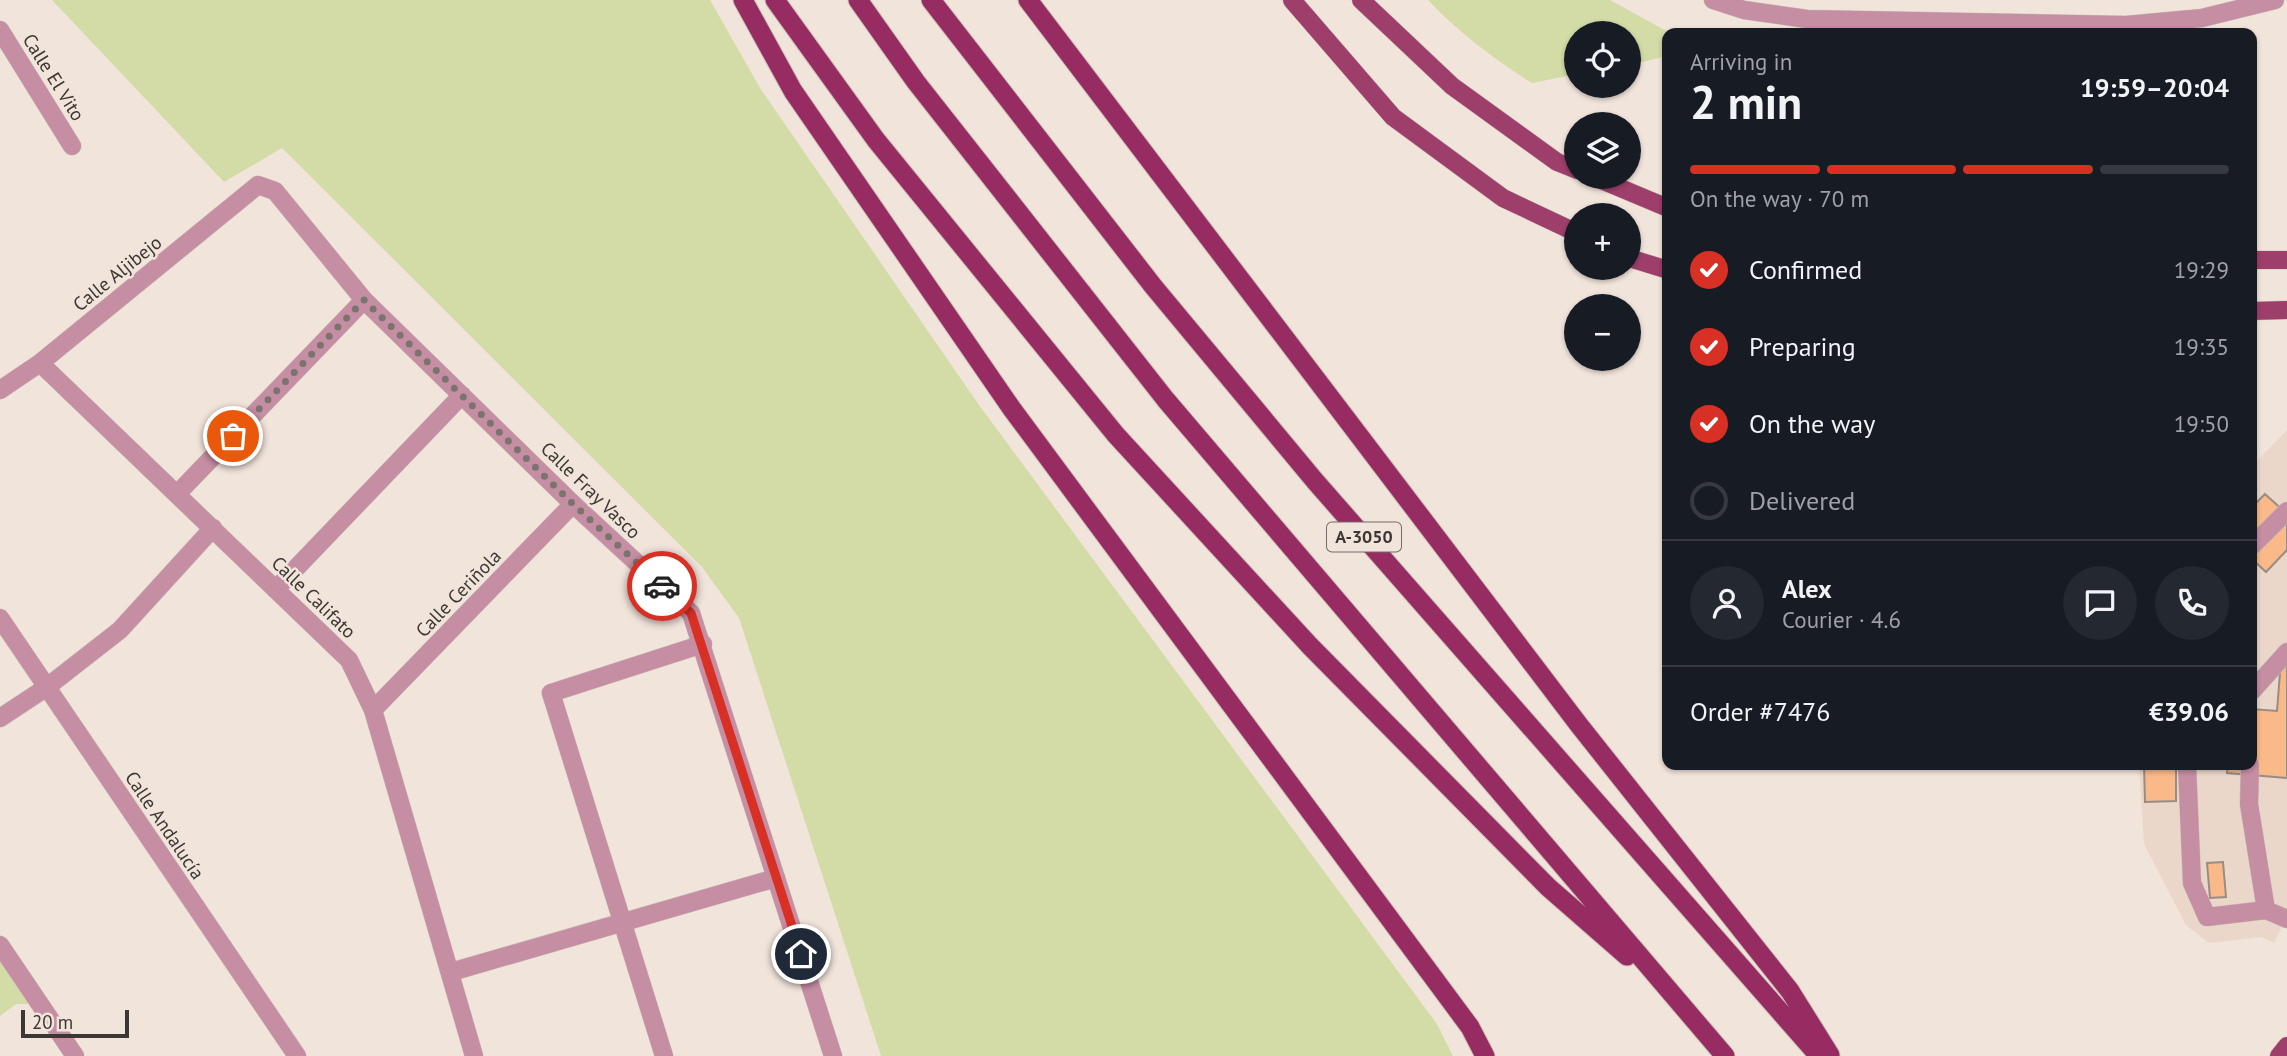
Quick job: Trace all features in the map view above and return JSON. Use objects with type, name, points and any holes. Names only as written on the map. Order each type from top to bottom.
[{"type":"highway","points":[[743,0],[793,92],[1004,397],[1470,1027],[1485,1056]]},
{"type":"highway","points":[[775,0],[876,139],[1116,435],[1310,646],[1538,877],[1678,1002]]},
{"type":"highway","name":"A-3050","points":[[858,0],[916,82],[1166,400],[1725,1056]]},
{"type":"highway","name":"A-3050","points":[[931,0],[1153,286],[1307,471],[1819,1056]]},
{"type":"highway","points":[[1028,0],[1578,724],[1790,991],[1831,1056]]},
{"type":"main road","points":[[1292,0],[1393,117],[1503,198],[1564,227]]},
{"type":"main road","points":[[1361,0],[1452,86],[1564,165]]},
{"type":"main road","points":[[1623,189],[1662,205]]},
{"type":"main road","points":[[2257,260],[2287,260]]},
{"type":"main road","points":[[1641,262],[1662,268]]},
{"type":"main road","points":[[2257,311],[2287,310]]},
{"type":"main road","points":[[2279,1056],[2287,1046]]},
{"type":"street","points":[[1713,0],[1744,10],[1807,19],[2126,25],[2202,18],[2275,0]]},
{"type":"street","name":"Calle El Vito","points":[[0,30],[72,146]]},
{"type":"street","name":"Calle Fray Vasco","points":[[258,185],[275,191],[364,300],[573,504],[691,613],[833,1056]]},
{"type":"street","name":"Calle Aljibejo","points":[[0,390],[40,363],[258,185]]},
{"type":"street","points":[[177,494],[364,300]]},
{"type":"street","name":"Calle Califato","points":[[40,363],[349,660],[373,710],[474,1056]]},
{"type":"street","points":[[276,589],[462,395]]},
{"type":"street","name":"Calle Ceriñola","points":[[373,710],[573,504]]},
{"type":"street","points":[[2257,541],[2287,511]]},
{"type":"street","points":[[0,718],[47,687],[120,630],[213,528]]},
{"type":"street","name":"Calle Andalucía","points":[[0,618],[297,1056]]},
{"type":"street","points":[[664,1056],[551,693],[702,644]]},
{"type":"street","points":[[2257,685],[2287,652]]},
{"type":"street","points":[[2187,770],[2192,883],[2207,917],[2266,910],[2287,919]]},
{"type":"street","points":[[2250,770],[2249,804],[2266,910]]},
{"type":"street","points":[[451,972],[776,878]]},
{"type":"street","points":[[0,945],[75,1056]]},
{"type":"shaded area","points":[[2287,430],[2287,917],[2274,943],[2261,937],[2209,943],[2186,925],[2144,844],[2139,770],[2257,770],[2257,461]]},
{"type":"green space","points":[[52,0],[710,0],[760,88],[979,405],[1437,1024],[1453,1056],[881,1056],[739,618],[702,567],[282,148],[224,182]]},
{"type":"green space","points":[[1428,0],[1610,0],[1662,29],[1662,57],[1641,62],[1641,21],[1564,21],[1564,77],[1532,83],[1477,45]]},
{"type":"green space","points":[[0,957],[33,1004],[16,1004],[0,1016]]},
{"type":"building","points":[[2265,494],[2287,514],[2287,550],[2266,572],[2257,564],[2257,502]]},
{"type":"building","points":[[2282,648],[2287,648],[2287,778],[2227,773],[2227,770],[2257,770],[2257,709],[2277,711]]},
{"type":"building","points":[[2144,770],[2176,770],[2176,801],[2145,802]]},
{"type":"building","points":[[2223,862],[2226,897],[2210,898],[2207,863]]},
{"type":"way so far","points":[[233,436],[364,300],[573,504],[662,586]]},
{"type":"route","points":[[662,586],[691,613],[801,954]]}]
